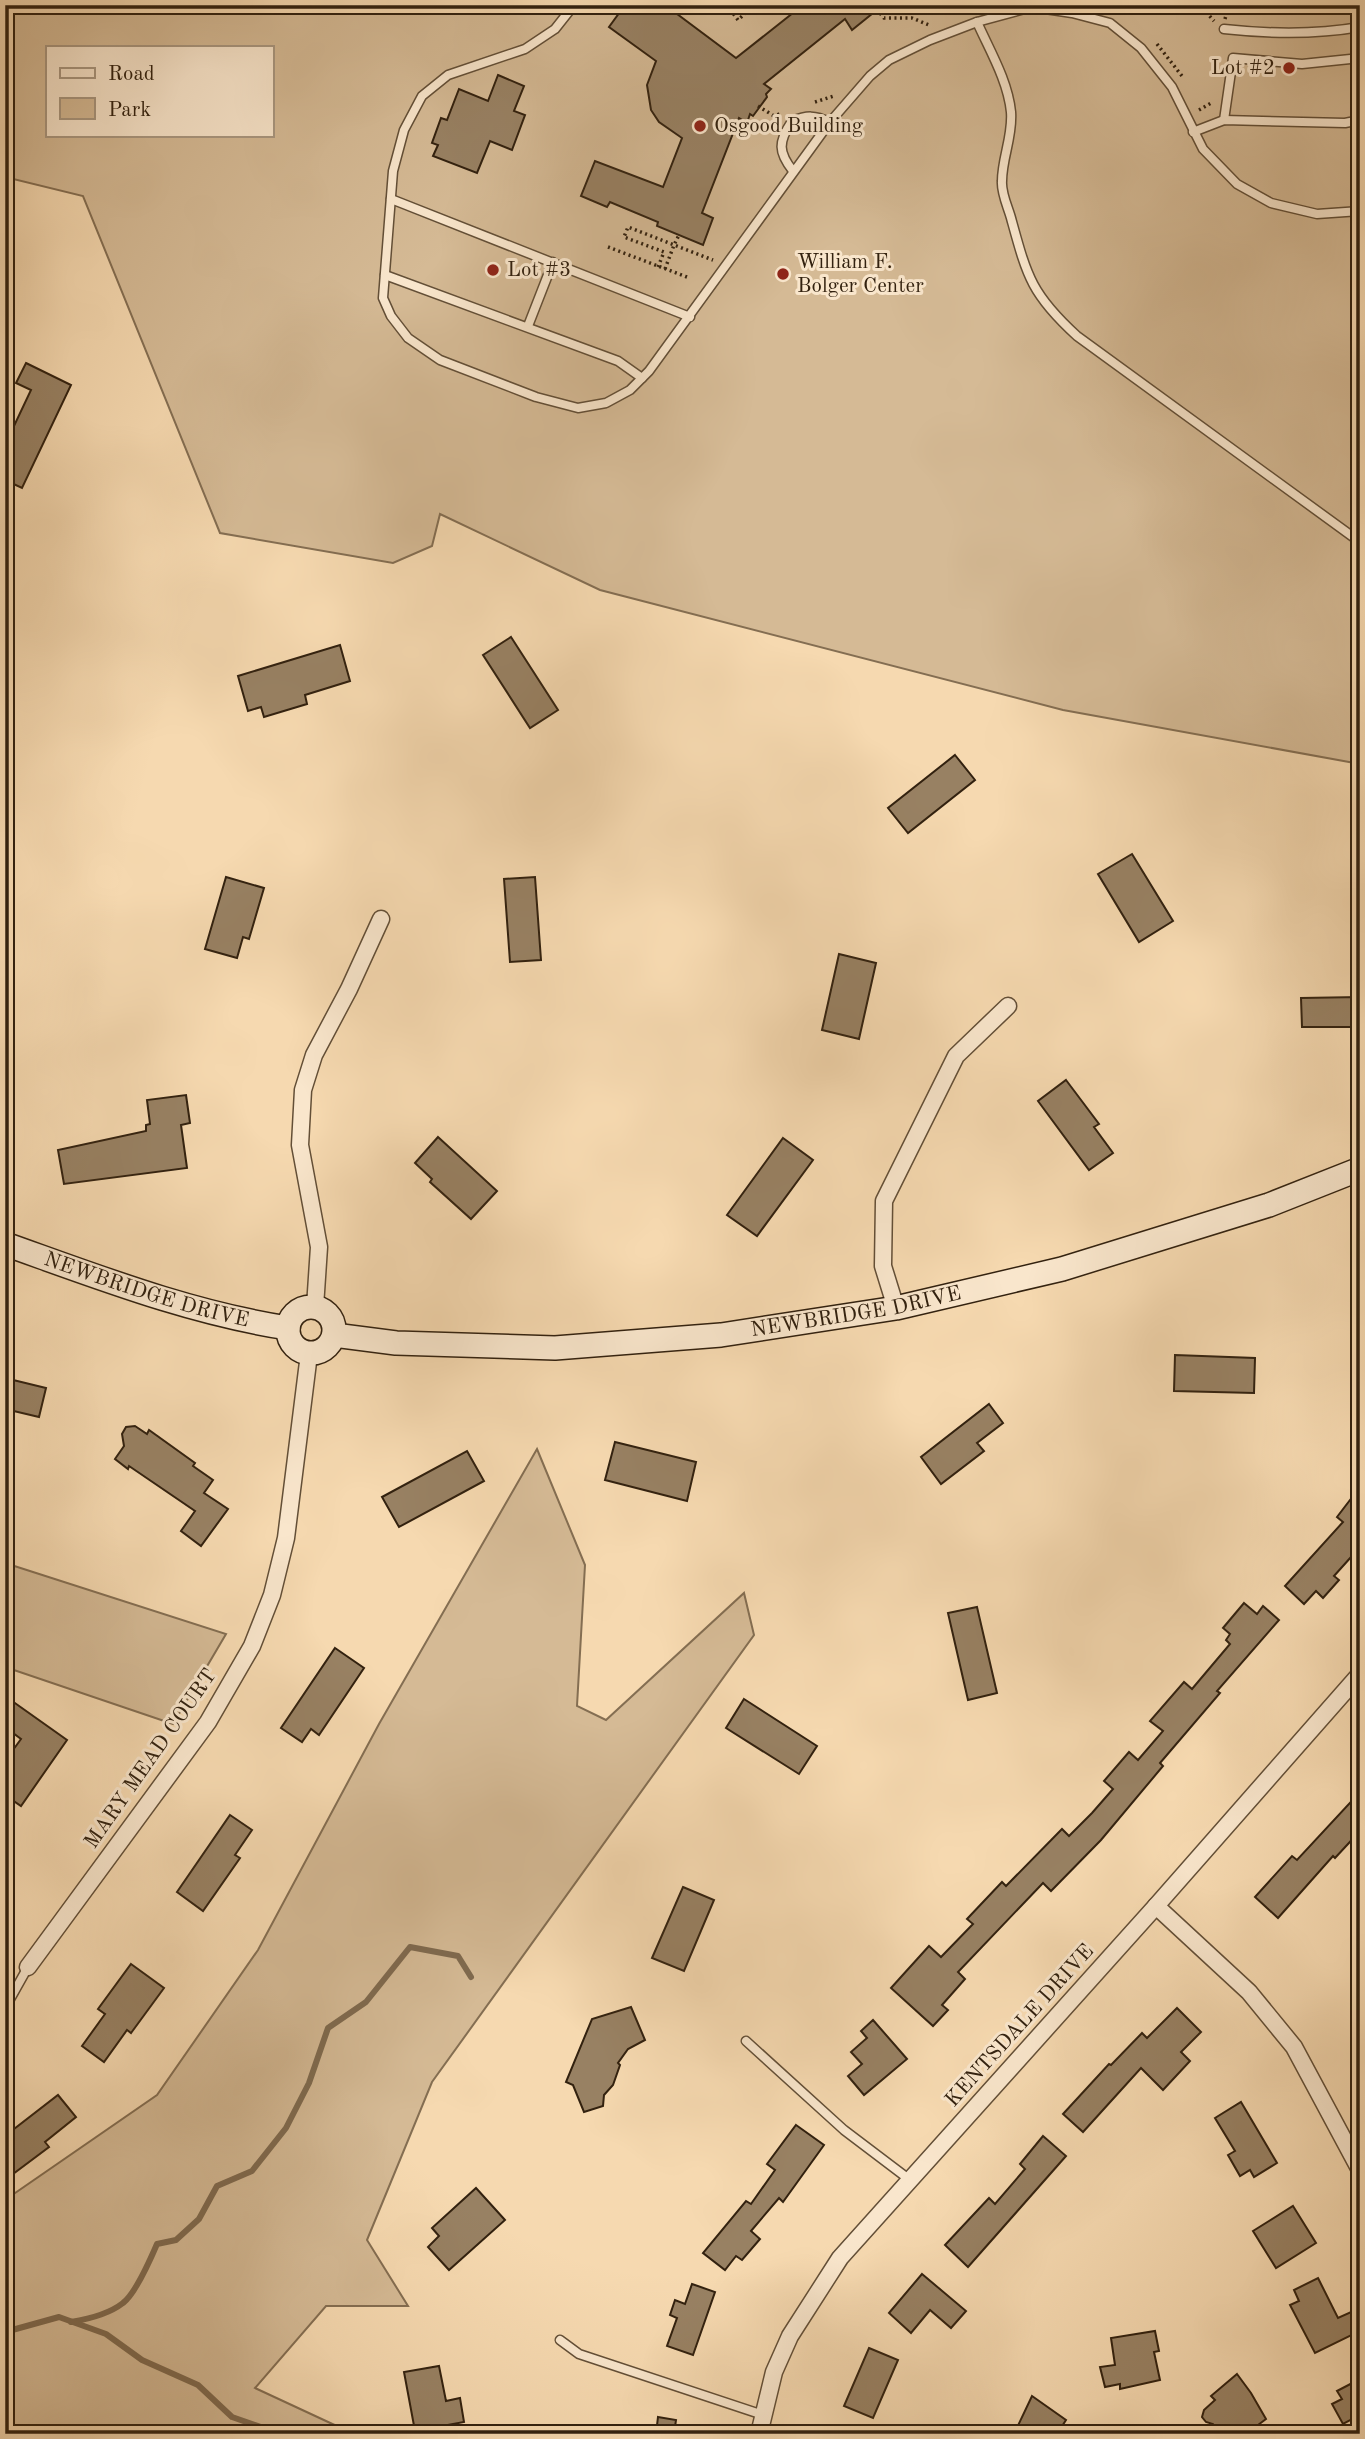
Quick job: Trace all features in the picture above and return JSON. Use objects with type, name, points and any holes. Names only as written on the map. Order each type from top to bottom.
[{"type":"street","points":[[314,1307],[320,1247],[300,1145],[303,1090],[314,1055],[349,989],[380,919]]},
{"type":"street","points":[[896,1308],[883,1266],[884,1200],[956,1056],[1008,1006]]},
{"type":"street","name":"NEWBRIDGE DRIVE","points":[[334,1335],[396,1343],[555,1348],[721,1335],[896,1308],[1062,1269],[1269,1205],[1360,1169]]},
{"type":"street","name":"NEWBRIDGE DRIVE","points":[[5,1244],[169,1302],[243,1321],[288,1328]]},
{"type":"street","points":[[314,1307],[328,1314],[332,1320],[334,1335],[328,1347],[309,1354],[302,1352],[291,1342],[288,1328],[290,1321],[300,1310],[314,1307]]},
{"type":"street","name":"MARY MEAD COURT","points":[[28,1967],[208,1722],[252,1646],[272,1595],[286,1538],[309,1354]]},
{"type":"street","name":"KENTSDALE DRIVE","points":[[759,2434],[774,2372],[790,2336],[840,2259],[1360,1674]]},
{"type":"street","points":[[1156,1906],[1249,1992],[1294,2047],[1360,2170]]},
{"type":"lane","points":[[574,5],[555,29],[525,49],[448,75],[422,96],[404,130],[393,172],[383,298],[391,316],[408,338],[440,360],[536,397],[578,408],[606,402],[631,390],[672,342],[830,121],[870,76],[889,60],[930,40],[977,22],[1032,8],[1072,13],[1110,23],[1141,48],[1172,87],[1203,149],[1237,184],[1271,203],[1317,214],[1360,211]]},
{"type":"lane","points":[[977,22],[1003,80],[1011,112],[1001,183],[1025,269],[1036,293],[1051,313],[1077,336],[1360,542]]},
{"type":"lane","points":[[1224,29],[1261,33],[1328,32],[1360,27]]},
{"type":"lane","points":[[1224,120],[1233,58],[1302,64],[1360,58]]},
{"type":"lane","points":[[793,171],[783,158],[781,143],[792,121],[808,115],[830,121]]},
{"type":"lane","points":[[1193,132],[1224,120],[1345,123],[1360,120]]},
{"type":"lane","points":[[391,199],[690,317]]},
{"type":"lane","points":[[528,326],[553,262]]},
{"type":"lane","points":[[385,275],[618,361],[642,378]]},
{"type":"lane","points":[[5,2008],[28,1967]]},
{"type":"lane","points":[[746,2041],[844,2130],[911,2180]]},
{"type":"lane","points":[[560,2340],[579,2354],[763,2415]]},
{"type":"path","points":[[726,5],[738,20],[754,5]]},
{"type":"path","points":[[1116,16],[1105,10],[1131,5]]},
{"type":"path","points":[[1191,5],[1205,12],[1224,29]]},
{"type":"path","points":[[1205,12],[1217,5]]},
{"type":"path","points":[[872,6],[884,18],[912,18],[938,25]]},
{"type":"path","points":[[918,32],[930,25]]},
{"type":"path","points":[[1154,41],[1184,79]]},
{"type":"path","points":[[808,104],[833,97],[842,87]]},
{"type":"path","points":[[1197,110],[1213,104],[1215,91]]},
{"type":"path","points":[[769,138],[775,116],[786,111]]},
{"type":"path","points":[[658,267],[664,252],[624,237],[628,227],[715,261]]},
{"type":"path","points":[[665,270],[680,235]]},
{"type":"path","points":[[608,247],[687,277]]},
{"type":"green space","name":"William F. Bolger Center","points":[[5,5],[1360,5],[1360,764],[1063,710],[600,590],[440,514],[432,546],[393,563],[220,533],[83,196],[5,177]]},
{"type":"green space","points":[[537,1449],[585,1565],[577,1706],[606,1720],[744,1593],[754,1635],[432,2082],[367,2240],[408,2306],[326,2306],[255,2388],[354,2434],[5,2434],[5,2200],[157,2095],[258,1950],[379,1724]]},
{"type":"green space","points":[[5,1563],[226,1634],[173,1724],[5,1667]]},
{"type":"building","name":"Osgood Building","points":[[625,5],[665,5],[736,58],[803,5],[883,5],[852,30],[845,19],[764,84],[771,89],[753,116],[750,114],[747,123],[739,118],[702,213],[713,218],[703,245],[610,202],[607,207],[581,196],[595,161],[663,187],[682,138],[659,122],[651,110],[647,85],[656,61],[609,27]]},
{"type":"building","points":[[498,75],[524,86],[514,111],[525,115],[512,150],[490,141],[477,173],[433,156],[438,145],[432,143],[441,118],[447,120],[459,89],[488,101]]},
{"type":"building","points":[[26,363],[71,385],[22,488],[5,480],[5,445],[31,390],[16,383]]},
{"type":"building","points":[[511,637],[558,710],[530,728],[483,655]]},
{"type":"building","points":[[340,645],[350,681],[305,695],[307,704],[264,717],[261,707],[248,711],[238,676]]},
{"type":"building","points":[[955,755],[975,780],[908,833],[888,808]]},
{"type":"building","points":[[1132,854],[1173,921],[1139,942],[1098,874]]},
{"type":"building","points":[[226,877],[264,888],[249,939],[243,937],[237,958],[205,949]]},
{"type":"building","points":[[535,877],[541,960],[510,962],[504,879]]},
{"type":"building","points":[[839,954],[876,963],[859,1039],[822,1030]]},
{"type":"building","points":[[1360,997],[1360,1027],[1302,1027],[1301,998]]},
{"type":"building","points":[[1066,1080],[1099,1124],[1094,1127],[1113,1153],[1089,1170],[1038,1101]]},
{"type":"building","points":[[186,1095],[190,1123],[181,1125],[187,1168],[64,1184],[58,1150],[146,1131],[146,1125],[150,1124],[147,1100]]},
{"type":"building","points":[[438,1137],[497,1191],[471,1219],[430,1182],[432,1179],[415,1163]]},
{"type":"building","points":[[783,1138],[813,1160],[757,1236],[727,1215]]},
{"type":"building","points":[[1175,1355],[1255,1358],[1254,1393],[1174,1391]]},
{"type":"building","points":[[5,1378],[46,1388],[39,1417],[5,1409]]},
{"type":"building","points":[[989,1404],[1003,1423],[977,1443],[984,1451],[941,1484],[921,1457]]},
{"type":"building","points":[[135,1426],[147,1434],[149,1430],[195,1463],[193,1466],[213,1480],[204,1493],[228,1509],[201,1546],[181,1531],[195,1511],[115,1459],[124,1446],[122,1434],[126,1427]]},
{"type":"building","points":[[615,1442],[696,1462],[687,1501],[605,1480]]},
{"type":"building","points":[[467,1451],[484,1481],[399,1527],[382,1497]]},
{"type":"building","points":[[1360,1487],[1360,1547],[1334,1576],[1339,1580],[1323,1598],[1316,1591],[1304,1604],[1285,1586],[1343,1522],[1337,1517]]},
{"type":"building","points":[[1244,1603],[1257,1614],[1263,1606],[1279,1620],[1217,1691],[1220,1693],[1160,1763],[1163,1766],[1101,1840],[1051,1891],[1043,1883],[958,1972],[965,1979],[942,2005],[948,2010],[933,2026],[891,1988],[929,1946],[941,1957],[973,1924],[967,1919],[1002,1882],[1006,1886],[1062,1829],[1069,1836],[1092,1813],[1113,1789],[1104,1781],[1129,1752],[1138,1760],[1163,1731],[1150,1721],[1184,1682],[1192,1689],[1230,1644],[1226,1640],[1230,1634],[1223,1628]]},
{"type":"building","points":[[977,1607],[997,1693],[968,1700],[948,1613]]},
{"type":"building","points":[[335,1648],[364,1668],[319,1735],[311,1729],[302,1742],[281,1728]]},
{"type":"building","points":[[5,1696],[67,1740],[21,1806],[5,1795],[5,1761],[21,1739],[5,1727]]},
{"type":"building","points":[[744,1699],[817,1746],[799,1774],[726,1728]]},
{"type":"building","points":[[1360,1792],[1360,1831],[1335,1858],[1333,1856],[1278,1918],[1255,1897],[1292,1856],[1297,1860]]},
{"type":"building","points":[[230,1815],[252,1830],[235,1855],[240,1858],[203,1911],[177,1892]]},
{"type":"building","points":[[683,1887],[714,1900],[684,1971],[652,1958]]},
{"type":"building","points":[[131,1964],[164,1988],[131,2033],[127,2030],[104,2062],[82,2046],[105,2014],[98,2009]]},
{"type":"building","points":[[631,2007],[645,2040],[628,2049],[618,2063],[620,2065],[613,2085],[604,2095],[603,2106],[584,2112],[573,2085],[566,2082],[592,2019]]},
{"type":"building","points":[[1177,2008],[1201,2032],[1181,2052],[1190,2061],[1163,2090],[1141,2068],[1083,2132],[1063,2114],[1142,2033],[1147,2038]]},
{"type":"building","points":[[873,2020],[907,2059],[864,2095],[848,2076],[862,2064],[851,2052],[867,2038],[861,2031]]},
{"type":"building","points":[[58,2095],[76,2117],[45,2142],[49,2147],[5,2180],[5,2136]]},
{"type":"building","points":[[1241,2102],[1277,2163],[1254,2177],[1250,2170],[1240,2176],[1228,2155],[1235,2151],[1215,2118]]},
{"type":"building","points":[[796,2125],[824,2145],[783,2202],[779,2198],[751,2231],[760,2239],[742,2260],[736,2256],[725,2270],[703,2253],[746,2201],[751,2204],[775,2170],[767,2164]]},
{"type":"building","points":[[1043,2136],[1066,2156],[968,2267],[945,2245],[989,2198],[995,2204],[1025,2169],[1020,2164]]},
{"type":"building","points":[[476,2188],[505,2220],[449,2270],[428,2247],[439,2236],[432,2228]]},
{"type":"building","points":[[1293,2206],[1316,2243],[1276,2268],[1253,2231]]},
{"type":"building","points":[[922,2274],[966,2311],[951,2328],[930,2310],[911,2333],[889,2313]]},
{"type":"building","points":[[1318,2278],[1338,2318],[1360,2308],[1360,2331],[1315,2353],[1290,2305],[1299,2301],[1294,2290]]},
{"type":"building","points":[[692,2284],[715,2292],[693,2355],[667,2346],[677,2318],[670,2315],[675,2300],[685,2304]]},
{"type":"building","points":[[1155,2331],[1159,2351],[1154,2352],[1160,2380],[1120,2389],[1120,2384],[1105,2387],[1100,2367],[1115,2365],[1111,2338]]},
{"type":"building","points":[[869,2348],[898,2360],[873,2418],[844,2406]]},
{"type":"building","points":[[439,2366],[446,2401],[460,2398],[464,2422],[415,2431],[404,2372]]},
{"type":"building","points":[[1237,2374],[1266,2419],[1246,2434],[1220,2434],[1213,2424],[1202,2417],[1204,2410],[1215,2400],[1211,2396]]},
{"type":"building","points":[[1360,2379],[1360,2415],[1343,2424],[1332,2404],[1342,2399],[1337,2391]]},
{"type":"building","points":[[1032,2396],[1066,2420],[1057,2434],[1014,2434]]},
{"type":"building","points":[[658,2417],[676,2420],[674,2434],[656,2434]]},
{"type":"waterway","points":[[71,2322],[98,2316],[123,2303],[137,2284],[157,2244],[176,2240],[199,2219],[217,2186],[252,2171],[286,2128],[309,2083],[328,2028],[366,2002],[410,1947],[458,1956],[471,1977]]},
{"type":"waterway","points":[[5,2332],[59,2317],[106,2334],[142,2360],[198,2385],[232,2417],[281,2434]]},
{"type":"place","name":"Lot #2","points":[[1289,68]]},
{"type":"place","name":"Osgood Building","points":[[700,126]]},
{"type":"place","name":"Lot #3","points":[[493,270]]},
{"type":"place","name":"William F. Bolger Center","points":[[783,274]]}]
